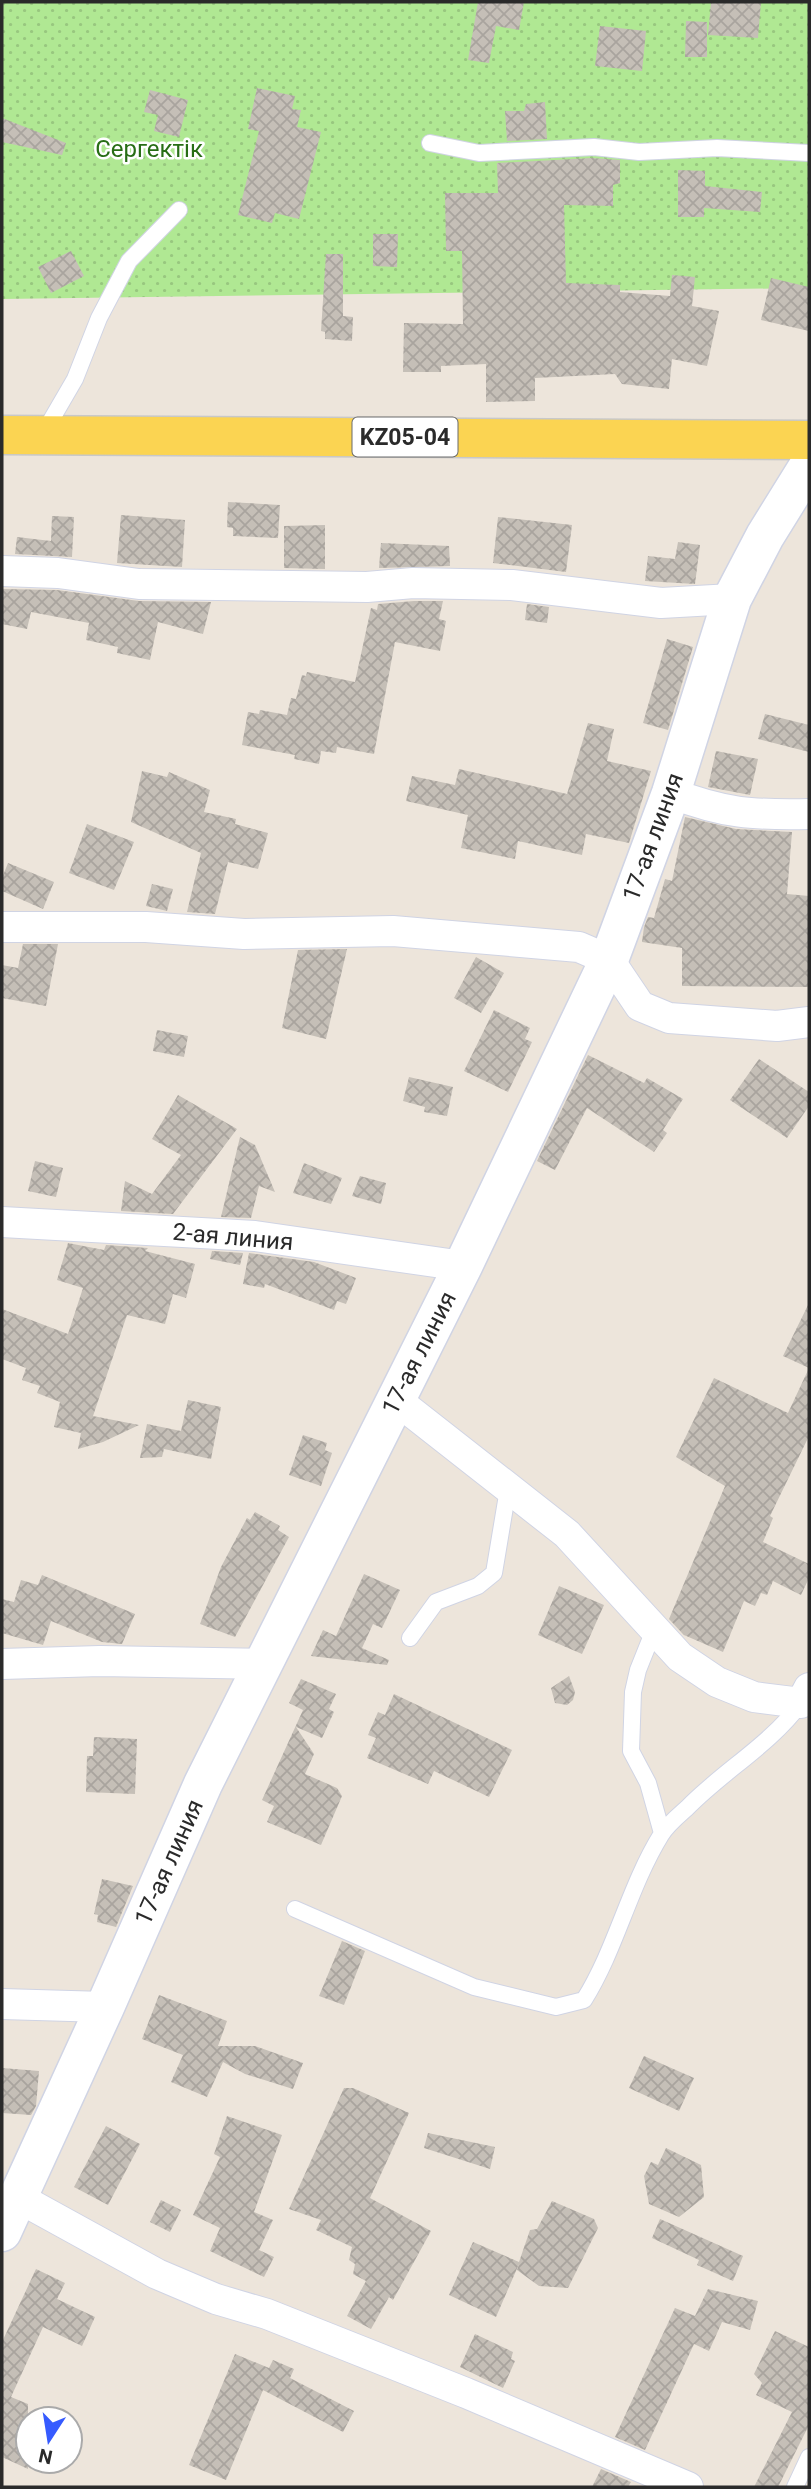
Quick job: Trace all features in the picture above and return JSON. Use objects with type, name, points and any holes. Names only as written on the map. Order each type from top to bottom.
[{"type":"main road","name":"KZ05-04","points":[[2,435],[809,440]]},
{"type":"street","name":"17-ая линия","points":[[2,2232],[105,2007],[202,1784],[463,1266],[609,960],[671,793],[732,599],[765,536],[809,465]]},
{"type":"street","points":[[2,571],[58,573],[139,584],[368,587],[413,583],[512,584],[661,603],[732,599]]},
{"type":"street","points":[[671,793],[712,809],[751,814],[809,814]]},
{"type":"street","points":[[2,927],[157,928],[244,934],[393,932],[579,947],[609,960],[639,1006],[669,1017],[777,1026],[809,1022]]},
{"type":"street","name":"2-ая линия","points":[[2,1222],[255,1236],[463,1266]]},
{"type":"street","points":[[396,1399],[567,1534],[680,1657],[717,1682],[754,1697],[805,1695]]},
{"type":"street","points":[[2,1664],[100,1661],[263,1664]]},
{"type":"street","points":[[2,2004],[105,2007]]},
{"type":"street","points":[[17,2197],[99,2245],[192,2289],[267,2314],[688,2487]]},
{"type":"lane","points":[[430,143],[479,153],[594,147],[639,152],[717,148],[809,153]]},
{"type":"lane","points":[[42,436],[75,379],[99,318],[129,261],[179,210]]},
{"type":"lane","points":[[410,1638],[436,1602],[478,1586],[494,1573],[508,1489]]},
{"type":"lane","points":[[654,1630],[633,1692],[631,1751],[649,1783],[662,1833]]},
{"type":"lane","points":[[295,1909],[474,1987],[555,2007],[584,2000],[595,1983],[662,1833],[713,1781],[781,1730],[805,1695]]},
{"type":"lane","points":[[794,2487],[809,2457]]},
{"type":"green space","name":"Сергектік","points":[[2,2],[809,2],[809,288],[2,299]]},
{"type":"building","points":[[478,2],[524,2],[519,30],[496,26],[489,63],[468,60]]},
{"type":"building","points":[[711,2],[761,2],[758,38],[708,35]]},
{"type":"building","points":[[686,21],[707,22],[707,57],[685,57]]},
{"type":"building","points":[[600,26],[646,31],[642,71],[595,66]]},
{"type":"building","points":[[257,88],[295,96],[292,109],[301,110],[297,127],[321,132],[299,219],[275,213],[272,223],[238,215],[259,131],[248,129]]},
{"type":"building","points":[[150,90],[188,100],[179,137],[154,131],[158,115],[144,112]]},
{"type":"building","points":[[545,102],[547,139],[507,141],[505,111],[524,111],[526,104]]},
{"type":"building","points":[[2,118],[66,143],[62,155],[2,142]]},
{"type":"building","points":[[592,158],[620,160],[620,183],[613,185],[613,206],[564,205],[566,283],[620,285],[620,292],[670,296],[672,275],[695,277],[692,306],[719,311],[707,366],[672,359],[669,389],[622,384],[615,374],[535,378],[535,401],[486,402],[486,364],[441,366],[441,372],[403,372],[404,323],[463,324],[462,251],[446,251],[445,193],[498,193],[497,163]]},
{"type":"building","points":[[678,170],[705,171],[705,186],[762,192],[760,212],[704,208],[704,217],[678,217]]},
{"type":"building","points":[[373,234],[398,234],[397,267],[373,266]]},
{"type":"building","points":[[71,251],[84,276],[51,293],[38,267]]},
{"type":"building","points":[[326,254],[343,254],[343,316],[353,317],[352,341],[325,339],[325,332],[321,331]]},
{"type":"building","points":[[771,278],[809,287],[809,331],[761,320]]},
{"type":"building","points":[[228,502],[280,505],[278,538],[233,536],[233,528],[227,527]]},
{"type":"building","points":[[121,515],[185,520],[182,567],[117,563]]},
{"type":"building","points":[[52,516],[74,517],[72,557],[15,554],[17,537],[51,541]]},
{"type":"building","points":[[498,517],[572,525],[566,572],[493,563]]},
{"type":"building","points":[[325,525],[325,569],[284,568],[284,526]]},
{"type":"building","points":[[678,542],[700,545],[695,584],[645,581],[648,556],[675,559]]},
{"type":"building","points":[[381,543],[449,546],[450,566],[379,568]]},
{"type":"building","points":[[2,589],[57,590],[139,601],[211,602],[203,634],[158,622],[150,660],[117,653],[118,647],[86,640],[89,623],[31,612],[27,629],[2,624]]},
{"type":"building","points":[[443,601],[439,619],[446,621],[440,651],[395,642],[374,754],[337,747],[336,753],[321,751],[319,764],[294,759],[295,755],[242,745],[248,712],[259,714],[260,710],[287,715],[291,698],[296,699],[302,675],[306,676],[307,672],[355,682],[371,608],[377,610],[378,604]]},
{"type":"building","points":[[527,604],[549,607],[547,623],[525,620]]},
{"type":"building","points":[[667,639],[693,647],[668,730],[643,723]]},
{"type":"building","points":[[765,714],[809,725],[809,752],[758,739]]},
{"type":"building","points":[[588,723],[614,729],[607,761],[651,771],[629,843],[586,834],[582,855],[518,841],[515,859],[461,848],[468,815],[406,801],[412,776],[455,785],[459,769],[567,794]]},
{"type":"building","points":[[716,751],[758,759],[750,795],[708,787]]},
{"type":"building","points":[[142,771],[167,777],[169,772],[210,790],[204,812],[236,819],[235,824],[268,833],[258,869],[228,862],[215,914],[187,912],[201,853],[131,822]]},
{"type":"building","points":[[685,817],[736,829],[792,832],[787,894],[809,896],[809,987],[682,986],[682,948],[642,942],[644,927],[648,917],[654,918],[665,879],[672,881]]},
{"type":"building","points":[[87,824],[134,842],[114,890],[69,873]]},
{"type":"building","points":[[8,863],[54,882],[43,909],[2,891],[2,878]]},
{"type":"building","points":[[152,884],[173,889],[167,911],[146,906]]},
{"type":"building","points":[[23,944],[58,944],[46,1006],[2,998],[2,965],[18,968]]},
{"type":"building","points":[[347,949],[326,1039],[282,1028],[298,950]]},
{"type":"building","points":[[476,957],[504,973],[481,1013],[454,998]]},
{"type":"building","points":[[494,1010],[530,1028],[525,1039],[532,1042],[508,1092],[464,1071]]},
{"type":"building","points":[[157,1030],[188,1036],[184,1057],[153,1051]]},
{"type":"building","points":[[588,1055],[644,1083],[647,1078],[683,1099],[663,1130],[667,1133],[654,1152],[587,1108],[555,1170],[537,1161]]},
{"type":"building","points":[[759,1059],[809,1092],[809,1106],[787,1138],[730,1100]]},
{"type":"building","points":[[409,1077],[453,1087],[447,1116],[424,1112],[425,1107],[403,1101]]},
{"type":"building","points":[[178,1095],[237,1129],[173,1214],[121,1211],[125,1181],[152,1194],[181,1155],[152,1139]]},
{"type":"building","points":[[240,1137],[255,1145],[275,1192],[259,1186],[251,1218],[221,1217]]},
{"type":"building","points":[[35,1161],[63,1168],[56,1197],[28,1191]]},
{"type":"building","points":[[304,1163],[342,1178],[331,1204],[293,1193]]},
{"type":"building","points":[[360,1176],[386,1183],[381,1204],[352,1196]]},
{"type":"building","points":[[68,1243],[104,1250],[106,1245],[148,1248],[145,1251],[195,1264],[186,1298],[173,1294],[165,1324],[127,1315],[93,1416],[139,1425],[103,1442],[78,1449],[81,1433],[54,1427],[60,1402],[37,1393],[40,1386],[22,1380],[26,1368],[2,1359],[2,1309],[68,1334],[83,1288],[57,1280]]},
{"type":"building","points":[[212,1251],[243,1253],[240,1265],[210,1259]]},
{"type":"building","points":[[249,1253],[314,1262],[356,1278],[346,1304],[337,1301],[334,1310],[265,1284],[264,1288],[243,1284]]},
{"type":"building","points":[[809,1303],[809,1368],[783,1356]]},
{"type":"building","points":[[809,1368],[809,1436],[770,1516],[773,1518],[763,1542],[809,1564],[809,1578],[801,1595],[773,1581],[767,1595],[761,1593],[755,1606],[744,1601],[723,1652],[684,1635],[669,1619],[725,1486],[676,1457],[714,1378],[788,1413]]},
{"type":"building","points":[[188,1400],[221,1407],[211,1459],[164,1449],[162,1457],[140,1458],[147,1424],[181,1431]]},
{"type":"building","points":[[303,1435],[327,1443],[325,1450],[332,1453],[321,1486],[289,1475]]},
{"type":"building","points":[[255,1512],[280,1526],[278,1530],[289,1537],[235,1637],[200,1624],[221,1567],[247,1518],[250,1520]]},
{"type":"building","points":[[364,1574],[400,1590],[382,1628],[373,1624],[362,1648],[389,1660],[387,1665],[311,1656],[323,1630],[336,1636]]},
{"type":"building","points":[[42,1575],[135,1614],[122,1644],[102,1642],[51,1621],[43,1645],[2,1633],[2,1599],[14,1602],[21,1580],[38,1585]]},
{"type":"building","points":[[559,1586],[604,1605],[582,1654],[538,1635]]},
{"type":"building","points":[[569,1676],[575,1692],[573,1700],[567,1705],[555,1703],[551,1688]]},
{"type":"building","points":[[301,1679],[336,1694],[329,1709],[334,1712],[322,1738],[296,1727],[314,1754],[305,1774],[337,1788],[342,1796],[321,1845],[267,1822],[274,1806],[262,1800],[303,1710],[289,1703]]},
{"type":"building","points":[[394,1694],[512,1750],[489,1797],[434,1771],[428,1784],[367,1758],[376,1738],[368,1735],[378,1712],[385,1715]]},
{"type":"building","points":[[94,1737],[137,1739],[135,1794],[86,1792],[87,1756],[93,1756]]},
{"type":"building","points":[[102,1879],[133,1886],[116,1927],[97,1922],[98,1915],[94,1914]]},
{"type":"building","points":[[342,1941],[365,1951],[344,2005],[319,1996]]},
{"type":"building","points":[[159,1995],[227,2021],[218,2046],[255,2046],[303,2063],[293,2089],[245,2074],[223,2062],[207,2097],[171,2082],[183,2055],[142,2039]]},
{"type":"building","points":[[644,2056],[694,2078],[679,2111],[629,2088]]},
{"type":"building","points":[[2,2068],[39,2071],[36,2106],[31,2115],[2,2113]]},
{"type":"building","points":[[344,2088],[353,2088],[409,2113],[370,2198],[431,2231],[393,2300],[389,2297],[371,2329],[347,2316],[366,2281],[353,2274],[355,2264],[349,2260],[352,2247],[316,2230],[321,2220],[289,2209]]},
{"type":"building","points":[[227,2116],[282,2135],[254,2212],[273,2220],[259,2250],[274,2257],[264,2277],[210,2251],[220,2228],[193,2215],[220,2157],[214,2154]]},
{"type":"building","points":[[106,2126],[140,2144],[108,2205],[74,2187]]},
{"type":"building","points":[[428,2133],[495,2147],[490,2169],[424,2148]]},
{"type":"building","points":[[666,2148],[701,2165],[704,2197],[679,2217],[649,2204],[644,2176],[651,2162],[658,2165]]},
{"type":"building","points":[[161,2200],[181,2210],[170,2232],[150,2222]]},
{"type":"building","points":[[552,2201],[594,2219],[598,2228],[568,2288],[539,2286],[517,2270],[519,2264],[496,2317],[449,2295],[473,2242],[519,2262],[530,2230],[537,2229]]},
{"type":"building","points":[[660,2219],[743,2256],[733,2281],[697,2265],[699,2260],[652,2238]]},
{"type":"building","points":[[36,2269],[65,2283],[57,2299],[95,2317],[82,2346],[43,2327],[11,2397],[28,2404],[14,2405],[14,2463],[2,2457],[2,2342]]},
{"type":"building","points":[[708,2289],[758,2301],[750,2330],[722,2322],[709,2351],[694,2344],[645,2450],[615,2437],[675,2308],[695,2316]]},
{"type":"building","points":[[775,2331],[809,2347],[809,2425],[778,2487],[754,2487],[792,2412],[756,2395],[762,2383],[754,2374]]},
{"type":"building","points":[[475,2334],[513,2352],[511,2359],[515,2361],[503,2388],[460,2367]]},
{"type":"building","points":[[235,2354],[269,2368],[273,2360],[294,2369],[290,2378],[354,2411],[343,2432],[263,2390],[226,2480],[189,2465]]},
{"type":"building","points":[[601,2469],[631,2482],[628,2487],[592,2487]]}]
